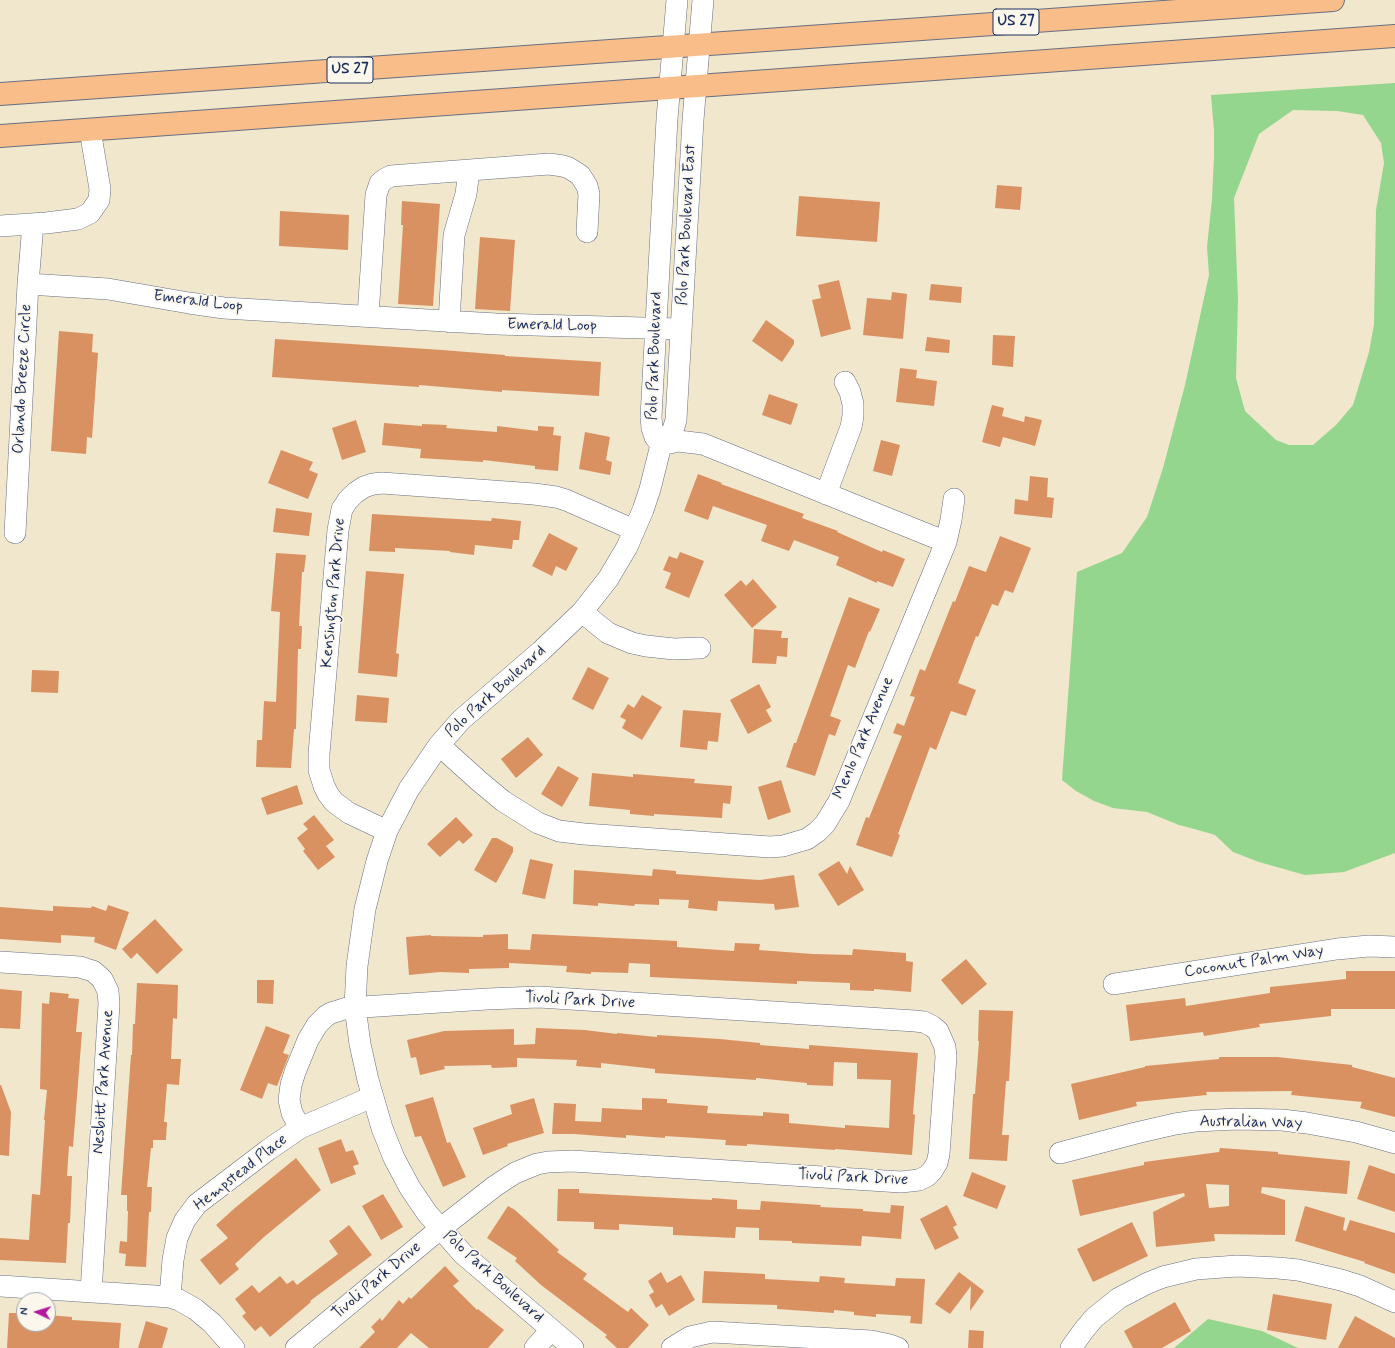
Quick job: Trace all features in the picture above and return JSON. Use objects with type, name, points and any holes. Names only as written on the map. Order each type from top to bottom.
[{"type":"highway","name":"US 27","points":[[0,94],[1333,0]]},
{"type":"highway","points":[[1350,39],[1395,30]]},
{"type":"highway","points":[[0,136],[1395,36]]},
{"type":"street","points":[[673,47],[677,0]]},
{"type":"street","name":"Polo Park Boulevard East","points":[[661,445],[672,430],[676,420],[696,86],[703,0]]},
{"type":"street","name":"Polo Park Boulevard","points":[[573,1348],[472,1262],[440,1229],[418,1201],[401,1173],[382,1128],[372,1096],[360,1044],[355,1007],[357,966],[365,909],[375,866],[387,831],[409,789],[439,745],[461,720],[541,651],[582,612],[608,579],[627,546],[650,490],[661,445],[655,437],[651,417],[669,89],[673,47]]},
{"type":"street","points":[[0,226],[78,219],[90,214],[99,200],[100,189],[90,130]]},
{"type":"street","points":[[368,316],[376,195],[380,183],[391,176],[556,164],[569,168],[580,175],[587,186],[589,194],[587,232]]},
{"type":"street","points":[[448,322],[454,235],[466,194],[469,170]]},
{"type":"street","points":[[662,215],[688,216]]},
{"type":"street","name":"Orlando Breeze Circle","points":[[15,533],[28,284],[33,224]]},
{"type":"street","name":"Emerald Loop","points":[[28,284],[108,289],[224,308],[448,322],[681,330]]},
{"type":"street","points":[[826,494],[851,427],[853,416],[853,404],[850,392],[845,382]]},
{"type":"street","points":[[676,420],[680,429],[686,436],[695,442]]},
{"type":"street","points":[[661,445],[678,441],[704,444],[946,542]]},
{"type":"street","name":"Kensington Park Drive","points":[[387,831],[357,818],[337,805],[328,794],[319,770],[319,754],[338,530],[342,509],[348,500],[364,487],[382,483],[556,496],[634,530]]},
{"type":"street","name":"Menlo Park Avenue","points":[[439,745],[503,801],[538,823],[559,831],[770,847],[789,845],[807,839],[826,824],[839,800],[946,542],[952,520],[954,500]]},
{"type":"street","points":[[582,612],[608,632],[632,643],[667,649],[700,648]]},
{"type":"street","name":"Coconut Palm Way","points":[[1114,984],[1337,949],[1369,946],[1395,947]]},
{"type":"street","name":"Nesbitt Park Avenue","points":[[0,962],[80,967],[92,971],[102,979],[108,991],[109,1004],[90,1292]]},
{"type":"street","name":"Tivoli Park Drive","points":[[296,1348],[440,1229],[505,1178],[525,1168],[548,1162],[572,1161],[901,1182],[919,1180],[927,1176],[932,1171],[937,1163],[939,1154],[946,1057],[942,1039],[938,1031],[924,1022],[915,1021],[556,998],[499,998],[355,1007],[338,1010],[326,1016],[317,1025],[308,1040],[295,1072],[289,1092],[290,1106],[300,1128]]},
{"type":"street","name":"Hempstead Place","points":[[170,1298],[173,1260],[178,1238],[190,1212],[207,1196],[300,1128],[372,1096]]},
{"type":"street","name":"Australian Way","points":[[1060,1153],[1175,1124],[1195,1121],[1238,1119],[1282,1120],[1307,1123],[1356,1132],[1395,1143]]},
{"type":"street","points":[[1071,1348],[1094,1318],[1119,1298],[1164,1276],[1196,1269],[1237,1266],[1298,1270],[1360,1286],[1395,1302]]},
{"type":"street","points":[[0,1286],[170,1298],[183,1302],[196,1309],[212,1323],[234,1348]]},
{"type":"street","points":[[535,1348],[552,1330]]},
{"type":"street","points":[[672,1348],[690,1337],[712,1332],[871,1341],[898,1348]]},
{"type":"green space","points":[[1395,83],[1395,853],[1344,872],[1305,875],[1259,862],[1233,852],[1215,835],[1179,825],[1147,812],[1113,808],[1094,801],[1076,791],[1062,780],[1077,572],[1122,553],[1147,517],[1163,468],[1185,385],[1209,275],[1207,247],[1212,199],[1214,156],[1214,131],[1211,95]],"holes":[[[1293,110],[1337,111],[1363,115],[1381,143],[1384,163],[1376,210],[1374,324],[1369,352],[1353,405],[1336,425],[1313,445],[1289,445],[1276,440],[1245,411],[1236,378],[1238,300],[1234,198],[1259,134]]]},
{"type":"green space","points":[[1208,1319],[1262,1331],[1298,1348],[1174,1348]]},
{"type":"building","points":[[997,185],[1022,187],[1020,210],[995,208]]},
{"type":"building","points":[[799,196],[880,202],[877,242],[796,236]]},
{"type":"building","points":[[402,201],[440,204],[433,306],[398,304],[403,225],[401,225]]},
{"type":"building","points":[[280,211],[349,215],[348,250],[279,246]]},
{"type":"building","points":[[480,237],[515,240],[510,311],[475,309]]},
{"type":"building","points":[[839,280],[851,329],[821,337],[812,300],[821,298],[818,285]]},
{"type":"building","points":[[931,284],[962,287],[961,303],[929,300]]},
{"type":"building","points":[[892,292],[907,294],[903,339],[863,335],[867,298],[891,300]]},
{"type":"building","points":[[766,320],[794,340],[794,344],[782,362],[752,341]]},
{"type":"building","points":[[59,331],[93,334],[92,352],[98,353],[92,438],[87,437],[86,454],[51,451]]},
{"type":"building","points":[[993,335],[1015,336],[1013,367],[992,365]]},
{"type":"building","points":[[927,337],[950,340],[949,353],[925,351]]},
{"type":"building","points":[[275,339],[601,362],[599,396],[502,390],[502,392],[419,385],[419,387],[272,377]]},
{"type":"building","points":[[900,368],[917,370],[916,378],[937,381],[934,406],[896,402]]},
{"type":"building","points":[[769,394],[798,404],[791,425],[762,415]]},
{"type":"building","points":[[992,405],[1004,408],[1002,416],[1024,422],[1025,416],[1042,420],[1035,446],[1003,437],[1000,447],[982,442]]},
{"type":"building","points":[[356,420],[366,452],[342,460],[332,428]]},
{"type":"building","points":[[384,423],[422,426],[422,424],[447,425],[446,428],[497,432],[497,426],[538,431],[538,426],[554,427],[553,435],[561,436],[558,471],[535,469],[535,466],[483,460],[483,462],[420,458],[421,449],[382,445]]},
{"type":"building","points":[[585,432],[610,437],[606,460],[612,462],[610,475],[579,469]]},
{"type":"building","points":[[881,440],[900,445],[892,476],[873,471]]},
{"type":"building","points":[[281,450],[313,462],[309,470],[318,474],[308,499],[268,483]]},
{"type":"building","points":[[698,474],[722,483],[721,484],[804,514],[802,518],[838,531],[837,532],[882,552],[883,550],[905,559],[893,587],[877,581],[877,583],[836,565],[839,557],[794,540],[789,551],[761,541],[767,525],[713,506],[708,520],[684,511]]},
{"type":"building","points":[[1030,476],[1048,478],[1047,497],[1054,498],[1052,518],[1014,514],[1015,499],[1028,501]]},
{"type":"building","points":[[276,508],[312,513],[309,536],[273,532]]},
{"type":"building","points":[[372,514],[491,521],[492,518],[521,521],[519,540],[513,540],[512,549],[475,545],[474,555],[450,551],[395,548],[395,552],[369,551]]},
{"type":"building","points":[[549,533],[578,548],[566,571],[556,566],[552,576],[532,566]]},
{"type":"building","points":[[1000,536],[1031,548],[1013,593],[1005,590],[998,606],[992,604],[978,637],[976,636],[958,683],[976,690],[966,716],[951,711],[936,750],[930,747],[898,834],[900,835],[892,857],[856,845],[866,817],[869,818],[902,736],[893,733],[897,723],[904,726],[915,697],[910,696],[920,669],[925,671],[953,601],[955,602],[969,566],[986,572]]},
{"type":"building","points":[[680,552],[704,561],[689,598],[665,588],[671,573],[663,570],[669,556],[677,559]]},
{"type":"building","points":[[276,553],[306,555],[304,572],[302,572],[299,626],[302,626],[301,649],[298,649],[296,729],[294,729],[291,768],[256,767],[257,740],[262,740],[264,701],[276,702],[280,612],[271,611]]},
{"type":"building","points":[[366,571],[404,574],[396,653],[399,654],[397,677],[358,673]]},
{"type":"building","points":[[753,579],[777,607],[752,628],[724,595],[741,580],[746,586]]},
{"type":"building","points":[[849,597],[880,609],[870,632],[869,631],[855,668],[848,665],[830,716],[841,720],[835,736],[829,734],[815,776],[786,767]]},
{"type":"building","points":[[754,629],[782,631],[781,638],[788,638],[787,657],[777,656],[776,664],[752,663]]},
{"type":"building","points":[[588,667],[609,678],[593,710],[572,699]]},
{"type":"building","points":[[32,670],[59,671],[58,693],[31,692]]},
{"type":"building","points":[[759,684],[771,707],[766,710],[772,721],[748,734],[730,700]]},
{"type":"building","points":[[357,695],[389,698],[387,723],[355,721]]},
{"type":"building","points":[[642,695],[662,707],[642,740],[622,728],[626,720],[620,717],[628,704],[634,708]]},
{"type":"building","points":[[683,710],[721,713],[718,742],[708,741],[707,750],[680,747]]},
{"type":"building","points":[[528,737],[543,755],[516,778],[501,759]]},
{"type":"building","points":[[558,766],[579,778],[562,807],[541,794]]},
{"type":"building","points":[[592,773],[633,777],[633,774],[695,779],[694,783],[732,786],[730,804],[723,803],[722,818],[630,814],[630,810],[589,806]]},
{"type":"building","points":[[781,780],[791,812],[768,820],[758,787]]},
{"type":"building","points":[[297,785],[303,804],[267,815],[261,798]]},
{"type":"building","points":[[314,815],[334,840],[326,846],[335,857],[318,870],[303,851],[305,849],[297,838],[308,829],[303,824]]},
{"type":"building","points":[[456,817],[473,835],[463,844],[459,840],[440,857],[427,844]]},
{"type":"building","points":[[492,838],[497,838],[513,847],[513,852],[496,883],[474,870]]},
{"type":"building","points":[[530,859],[553,864],[545,899],[522,894]]},
{"type":"building","points":[[839,861],[847,874],[850,866],[864,890],[838,906],[818,874]]},
{"type":"building","points":[[653,869],[676,871],[676,874],[760,880],[794,875],[799,907],[775,910],[774,904],[718,901],[717,911],[688,908],[689,900],[659,899],[659,905],[635,904],[634,906],[598,903],[598,906],[573,904],[574,870],[652,876]]},
{"type":"building","points":[[108,905],[129,912],[116,950],[94,942],[95,937],[61,935],[61,943],[0,939],[0,907],[53,911],[53,906],[91,908],[92,906],[106,911]]},
{"type":"building","points":[[155,919],[183,950],[157,974],[137,953],[131,959],[122,949]]},
{"type":"building","points":[[508,934],[508,949],[530,950],[532,934],[677,941],[677,947],[734,951],[735,943],[760,944],[759,950],[813,954],[852,955],[853,949],[906,953],[906,961],[913,962],[911,992],[874,989],[874,991],[850,990],[850,983],[797,981],[797,984],[650,977],[650,964],[629,963],[628,973],[591,972],[591,974],[566,972],[567,966],[509,963],[509,968],[469,969],[469,973],[440,972],[409,975],[406,937],[431,935],[483,937],[483,935]]},
{"type":"building","points":[[966,959],[987,984],[962,1005],[941,980]]},
{"type":"building","points":[[1346,971],[1395,971],[1395,1009],[1331,1009],[1331,1016],[1259,1024],[1260,1027],[1204,1036],[1203,1032],[1130,1041],[1126,1005],[1185,998],[1186,1006],[1270,993],[1270,987],[1346,979]]},
{"type":"building","points":[[257,980],[274,980],[273,1004],[257,1003]]},
{"type":"building","points":[[137,983],[178,985],[177,1019],[173,1018],[171,1059],[181,1059],[179,1085],[167,1084],[164,1122],[167,1122],[166,1140],[153,1140],[153,1148],[151,1148],[147,1187],[152,1187],[151,1212],[149,1212],[146,1267],[125,1266],[126,1254],[119,1253],[120,1241],[127,1242],[127,1195],[121,1195]]},
{"type":"building","points":[[0,989],[22,991],[20,1029],[0,1028]]},
{"type":"building","points":[[50,992],[69,994],[68,998],[79,999],[76,1032],[82,1032],[73,1147],[69,1146],[67,1176],[72,1176],[70,1223],[68,1223],[66,1263],[0,1260],[0,1238],[29,1240],[32,1194],[40,1195],[47,1090],[40,1089],[42,1003],[49,1004]]},
{"type":"building","points":[[979,1010],[1013,1011],[1009,1081],[1006,1081],[1002,1135],[1009,1135],[1007,1161],[969,1159],[973,1094],[975,1094],[979,1041]]},
{"type":"building","points":[[266,1026],[290,1035],[283,1053],[289,1055],[277,1086],[268,1083],[262,1099],[240,1090]]},
{"type":"building","points":[[536,1028],[585,1030],[657,1037],[657,1035],[720,1039],[760,1043],[760,1045],[809,1049],[809,1045],[918,1053],[913,1114],[915,1115],[912,1155],[747,1144],[747,1146],[725,1145],[726,1140],[665,1136],[665,1138],[626,1135],[626,1138],[552,1134],[554,1103],[576,1104],[575,1121],[601,1122],[602,1108],[642,1110],[642,1098],[667,1099],[667,1103],[708,1106],[707,1113],[763,1116],[763,1112],[789,1114],[789,1123],[845,1128],[845,1125],[889,1128],[891,1080],[857,1079],[857,1063],[834,1062],[833,1086],[807,1085],[807,1083],[756,1078],[756,1080],[655,1073],[655,1069],[601,1063],[601,1068],[576,1066],[577,1060],[517,1058],[517,1067],[492,1068],[491,1065],[444,1066],[445,1069],[420,1075],[416,1057],[411,1058],[407,1040],[444,1031],[514,1029],[514,1045],[535,1044]]},
{"type":"building","points":[[1219,1057],[1277,1057],[1352,1065],[1352,1067],[1395,1078],[1395,1117],[1360,1108],[1362,1102],[1291,1095],[1292,1091],[1206,1092],[1207,1095],[1136,1102],[1137,1106],[1079,1120],[1071,1084],[1145,1066],[1219,1059]]},
{"type":"building","points":[[0,1085],[11,1112],[9,1156],[0,1155]]},
{"type":"building","points":[[433,1097],[447,1143],[450,1142],[466,1177],[443,1187],[421,1136],[415,1137],[405,1105]]},
{"type":"building","points":[[534,1098],[544,1133],[507,1144],[508,1146],[483,1155],[473,1128],[512,1114],[510,1105]]},
{"type":"building","points":[[341,1139],[346,1152],[353,1150],[359,1164],[353,1166],[356,1174],[331,1184],[318,1148]]},
{"type":"building","points":[[1220,1148],[1278,1152],[1278,1154],[1350,1161],[1347,1194],[1262,1187],[1261,1193],[1285,1200],[1285,1235],[1214,1234],[1215,1241],[1156,1247],[1153,1212],[1185,1196],[1184,1193],[1080,1216],[1072,1180],[1144,1165],[1144,1162],[1219,1152]],"holes":[[[1206,1184],[1229,1185],[1229,1206],[1209,1208]]]},
{"type":"building","points":[[296,1158],[321,1190],[264,1237],[235,1264],[239,1269],[220,1285],[200,1260],[228,1238],[216,1225]]},
{"type":"building","points":[[1369,1165],[1395,1174],[1395,1212],[1357,1199]]},
{"type":"building","points":[[972,1172],[1006,1186],[997,1209],[963,1196]]},
{"type":"building","points":[[558,1189],[579,1189],[579,1193],[737,1200],[737,1209],[760,1210],[761,1201],[821,1205],[820,1207],[863,1209],[863,1211],[890,1213],[891,1205],[904,1206],[901,1239],[862,1236],[861,1246],[759,1240],[759,1228],[736,1227],[735,1238],[673,1235],[673,1227],[619,1224],[619,1230],[594,1229],[594,1222],[557,1221]]},
{"type":"building","points":[[383,1194],[403,1227],[381,1240],[362,1206]]},
{"type":"building","points":[[947,1205],[957,1225],[953,1227],[959,1238],[935,1250],[920,1219]]},
{"type":"building","points":[[508,1206],[515,1210],[559,1250],[557,1252],[587,1274],[583,1279],[628,1312],[631,1308],[649,1325],[628,1348],[617,1348],[605,1337],[607,1335],[541,1285],[515,1261],[517,1258],[487,1238]]},
{"type":"building","points":[[1305,1206],[1345,1218],[1343,1230],[1346,1231],[1350,1220],[1395,1233],[1395,1274],[1364,1263],[1365,1262],[1295,1241]]},
{"type":"building","points":[[1132,1222],[1148,1256],[1093,1282],[1077,1249]]},
{"type":"building","points":[[349,1225],[372,1255],[310,1301],[311,1302],[270,1337],[261,1326],[255,1331],[242,1316],[246,1313],[235,1299],[252,1285],[259,1293],[280,1276],[287,1284],[293,1280],[297,1285],[338,1254],[329,1241]]},
{"type":"building","points":[[445,1266],[459,1281],[453,1286],[477,1310],[478,1309],[504,1330],[488,1348],[429,1348],[411,1333],[397,1348],[359,1348],[375,1332],[371,1327],[380,1318],[382,1321],[399,1300],[403,1304],[409,1297],[411,1299]]},
{"type":"building","points":[[704,1271],[765,1274],[765,1279],[819,1282],[820,1276],[845,1278],[844,1283],[895,1286],[896,1278],[925,1279],[922,1324],[910,1323],[911,1316],[876,1314],[876,1317],[854,1315],[854,1312],[834,1310],[834,1313],[777,1309],[777,1305],[702,1303]]},
{"type":"building","points":[[661,1272],[667,1283],[681,1275],[695,1300],[669,1316],[662,1304],[656,1308],[649,1295],[654,1292],[648,1281]]},
{"type":"building","points":[[959,1272],[984,1291],[970,1311],[971,1286],[950,1314],[935,1304]]},
{"type":"building","points":[[1273,1294],[1332,1304],[1326,1340],[1267,1330]]},
{"type":"building","points":[[1175,1302],[1191,1331],[1162,1348],[1133,1348],[1124,1331]]},
{"type":"building","points":[[9,1313],[16,1313],[16,1332],[56,1332],[56,1316],[72,1317],[72,1320],[121,1323],[119,1348],[7,1348]]},
{"type":"building","points":[[1355,1316],[1395,1338],[1395,1348],[1338,1348]]},
{"type":"building","points":[[146,1321],[168,1328],[162,1348],[138,1348]]},
{"type":"building","points":[[969,1330],[984,1331],[983,1348],[968,1348]]}]
